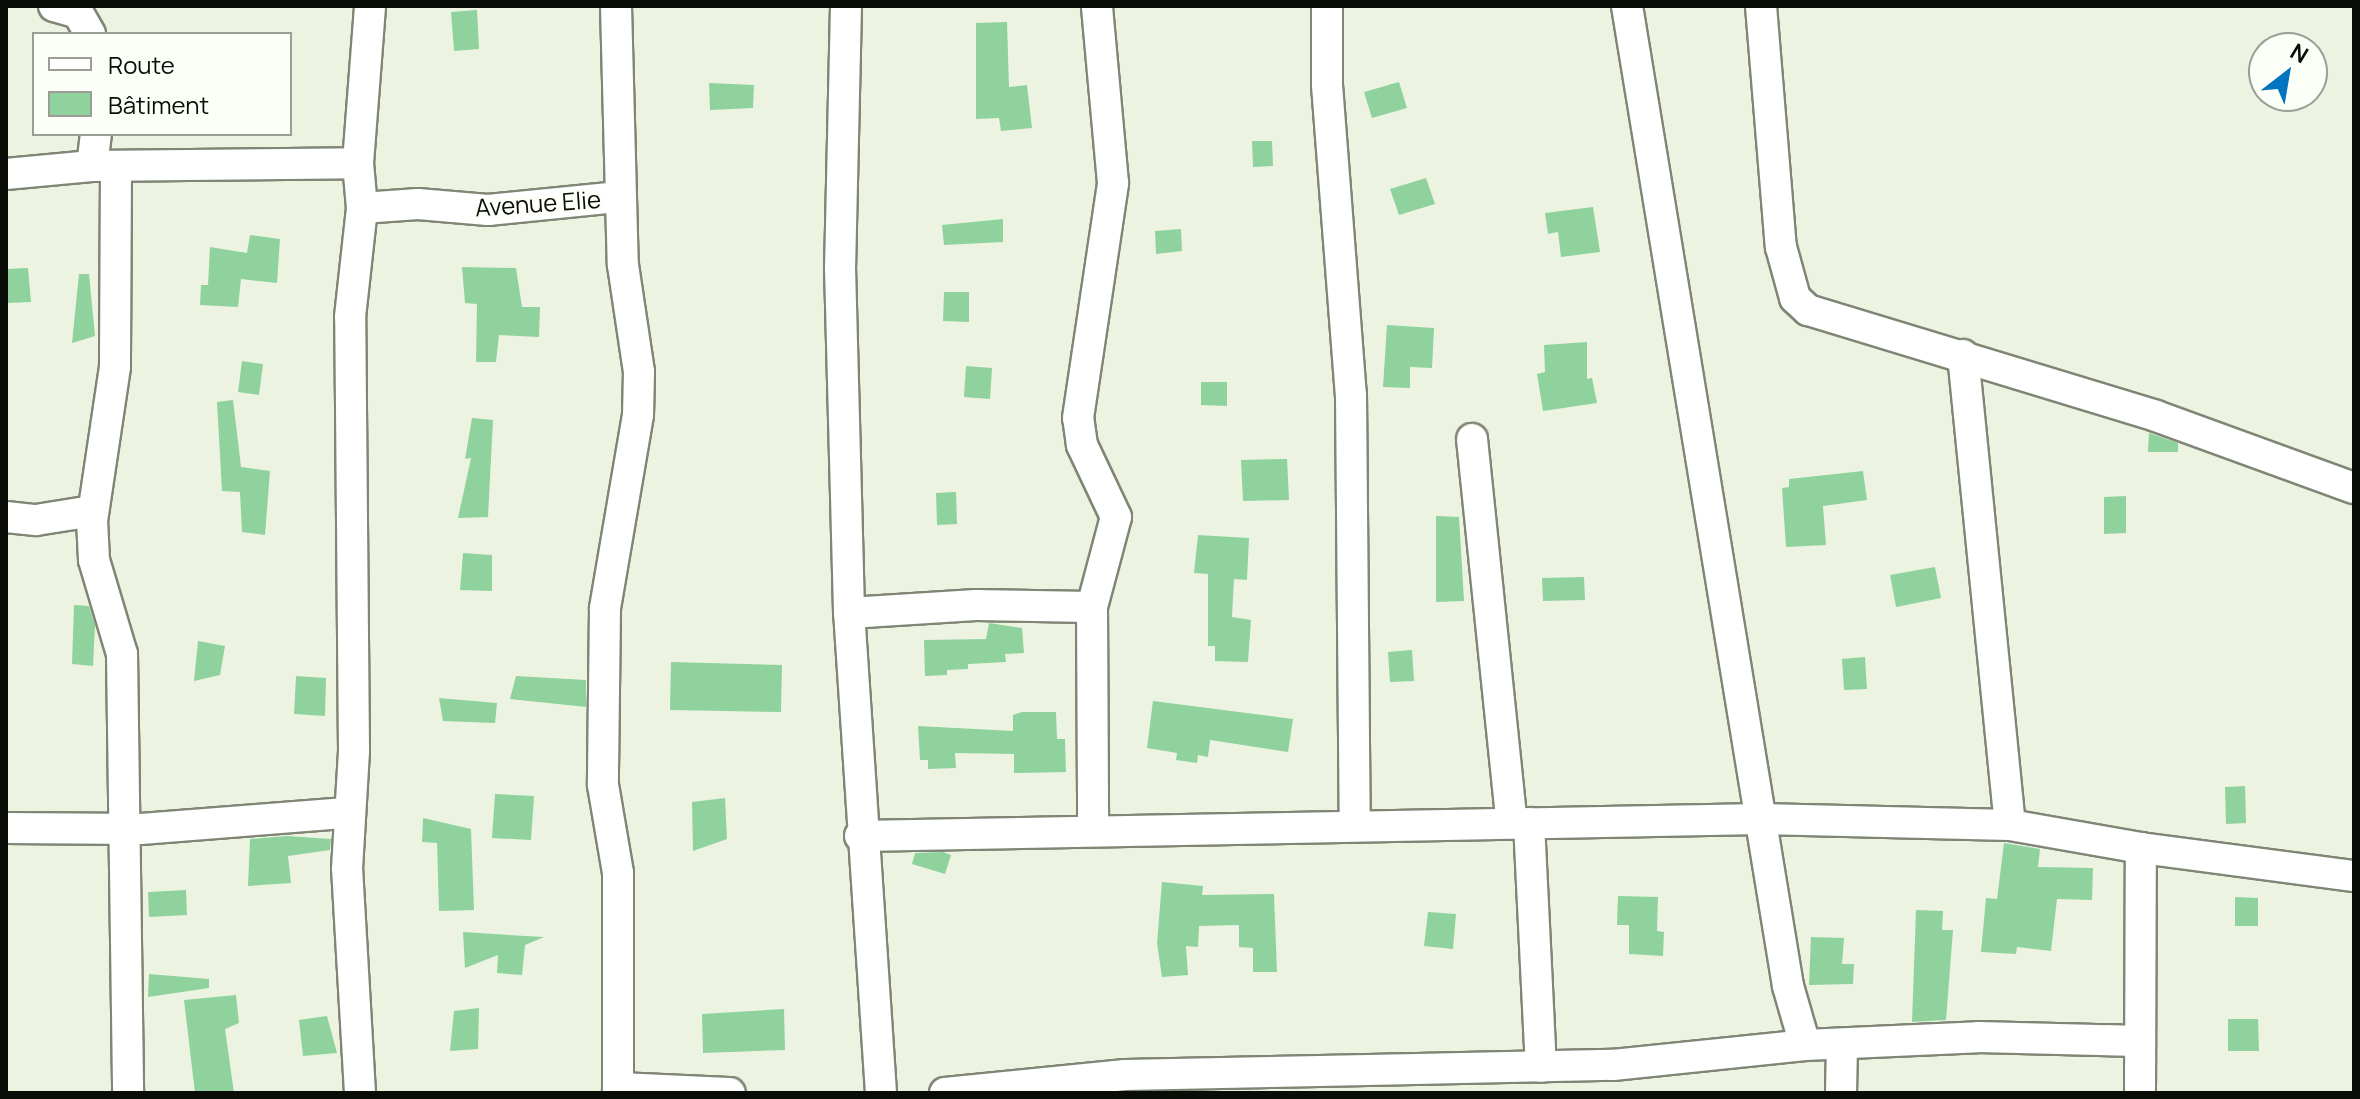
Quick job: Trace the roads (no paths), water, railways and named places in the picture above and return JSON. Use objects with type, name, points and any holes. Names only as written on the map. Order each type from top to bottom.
[{"type":"street","points":[[54,6],[78,13],[89,32]]},
{"type":"street","points":[[360,1093],[346,813],[354,750],[350,317],[362,208],[358,163],[370,6]]},
{"type":"street","name":"Avenue Elie","points":[[362,208],[418,204],[488,210],[619,197],[622,110],[616,6]]},
{"type":"street","points":[[846,6],[840,283],[849,613],[860,836],[881,1093]]},
{"type":"street","points":[[1093,830],[1092,607],[1116,517],[1082,445],[1078,418],[1113,183],[1097,6]]},
{"type":"street","points":[[1327,6],[1327,85],[1351,395],[1355,825]]},
{"type":"street","points":[[1627,6],[1788,986],[1805,1045]]},
{"type":"street","points":[[1761,6],[1780,235],[1795,298],[1808,310],[2156,416],[2354,488]]},
{"type":"street","points":[[96,136],[104,167],[115,367],[93,511],[94,560],[122,654],[128,1093]]},
{"type":"street","points":[[6,174],[104,167],[358,163]]},
{"type":"street","points":[[619,197],[624,278],[639,372],[638,415],[605,609],[603,785],[618,873],[618,1090],[730,1093]]},
{"type":"street","points":[[1963,355],[2010,825]]},
{"type":"street","points":[[1472,439],[1521,823],[1541,1067]]},
{"type":"street","points":[[6,517],[36,520],[93,511]]},
{"type":"street","points":[[849,613],[976,605],[1092,607]]},
{"type":"street","points":[[6,828],[126,827],[346,813]]},
{"type":"street","points":[[860,836],[1761,819],[2010,825],[2141,848],[2354,876]]},
{"type":"street","points":[[2140,1093],[2141,848]]},
{"type":"street","points":[[945,1093],[1126,1084],[1375,1082],[1541,1067],[1613,1079],[1805,1045],[1978,1037],[2140,1041]]},
{"type":"street","points":[[1841,1093],[1842,1044]]}]
